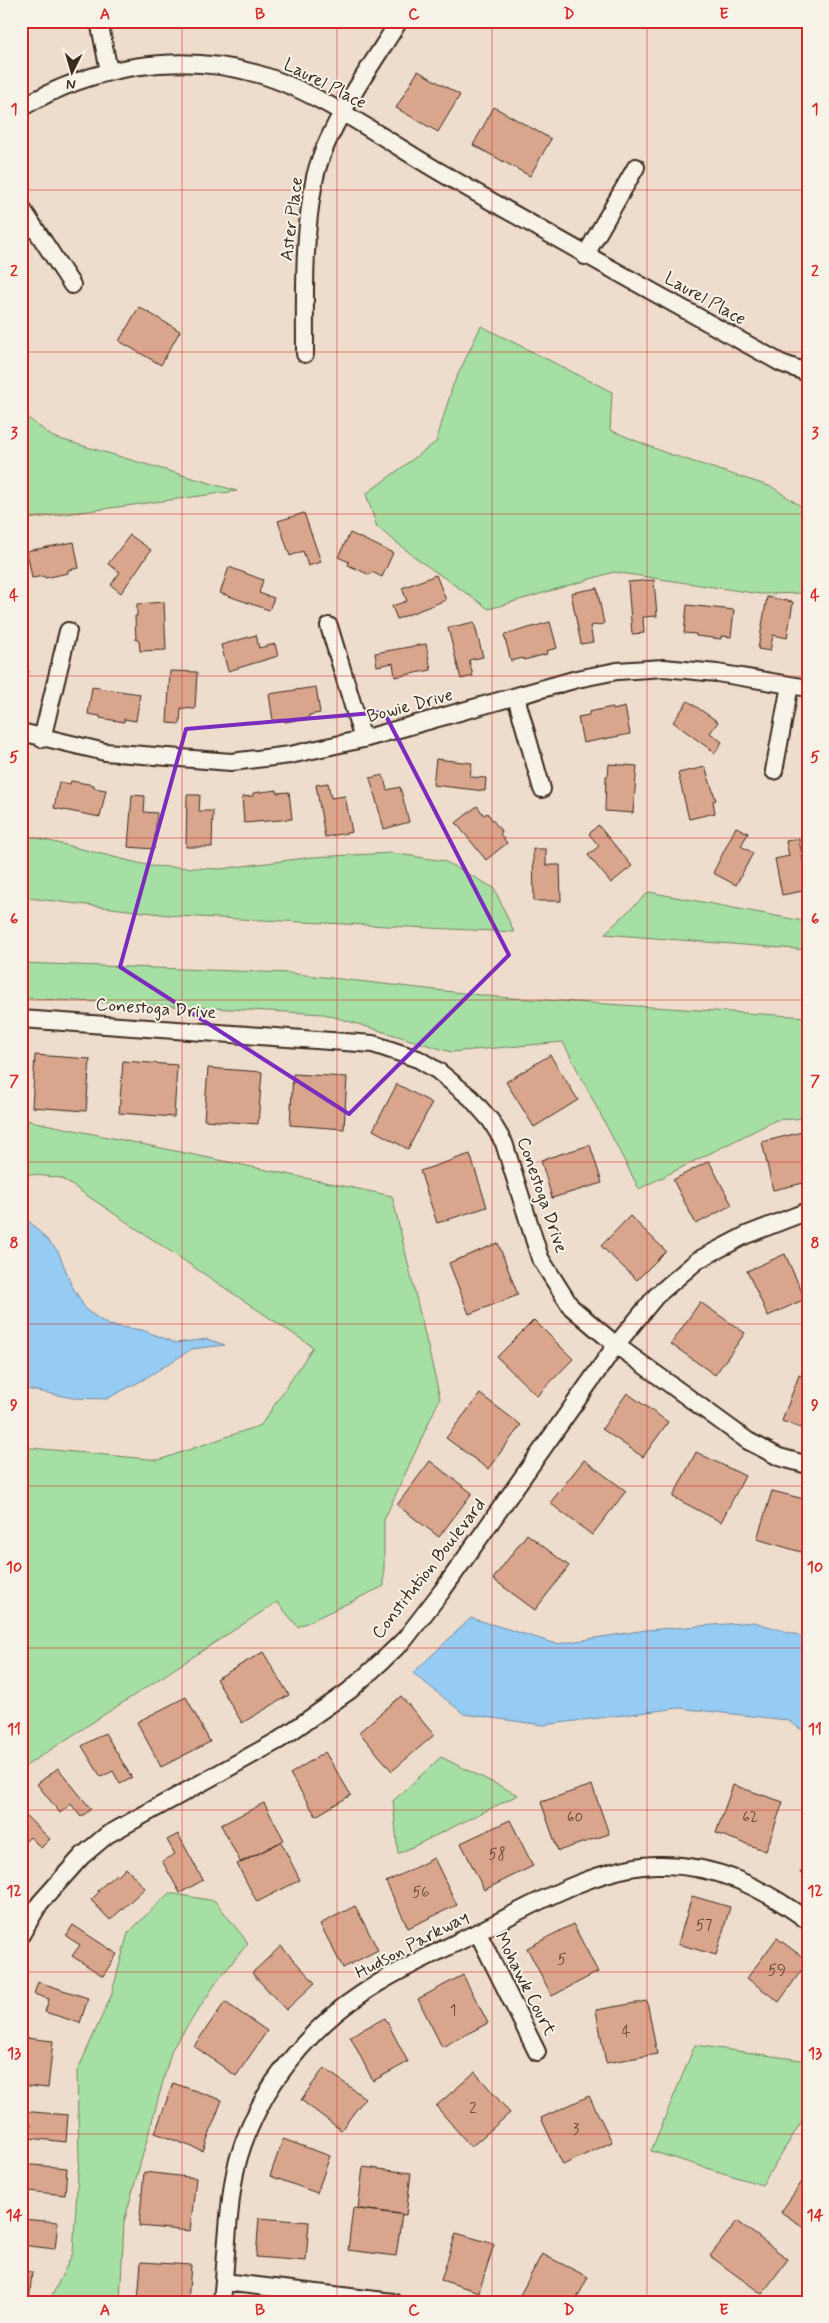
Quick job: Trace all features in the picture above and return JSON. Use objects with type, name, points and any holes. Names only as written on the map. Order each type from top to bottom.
[{"type":"street","points":[[99,21],[109,71]]},
{"type":"street","name":"Aster Place","points":[[305,354],[306,259],[314,181],[322,156],[343,113],[399,21]]},
{"type":"street","name":"Laurel Place","points":[[21,108],[64,85],[126,67],[190,64],[223,66],[259,74],[298,90],[343,113],[585,256],[781,363],[808,373]]},
{"type":"street","points":[[585,256],[636,166]]},
{"type":"street","points":[[21,207],[72,285]]},
{"type":"street","points":[[329,626],[363,740]]},
{"type":"street","points":[[42,739],[68,631]]},
{"type":"street","name":"Bowie Drive","points":[[21,732],[42,739],[105,752],[231,762],[290,755],[363,740],[577,679],[609,672],[654,669],[717,673],[808,688]]},
{"type":"street","points":[[774,771],[790,685]]},
{"type":"street","points":[[516,697],[542,789]]},
{"type":"street","name":"Conestoga Drive","points":[[21,1019],[373,1044],[396,1050],[418,1059],[454,1083],[471,1098],[491,1121],[504,1143],[540,1258],[571,1307],[616,1345],[748,1441],[779,1456],[808,1465]]},
{"type":"street","name":"Constitution Boulevard","points":[[21,1935],[40,1903],[82,1856],[107,1835],[279,1740],[349,1691],[405,1639],[448,1583],[616,1345],[656,1296],[698,1260],[746,1235],[808,1212]]},
{"type":"street","name":"Hudson Parkway","points":[[222,2302],[233,2183],[255,2118],[274,2084],[296,2052],[319,2028],[360,1995],[478,1933],[585,1881],[622,1869],[656,1865],[691,1866],[717,1872],[754,1885],[808,1921]]},
{"type":"street","name":"Mohawk Court","points":[[478,1933],[537,2052]]},
{"type":"street","points":[[224,2282],[393,2302]]},
{"type":"highlighted area","points":[[384,712],[509,955],[349,1114],[120,967],[186,729]]},
{"type":"green space","points":[[481,326],[612,392],[610,430],[666,453],[772,487],[808,511],[808,593],[760,594],[614,572],[489,609],[420,561],[377,527],[366,494],[436,442],[453,385]]},
{"type":"green space","points":[[21,413],[53,437],[237,491],[21,520]]},
{"type":"green space","points":[[21,834],[150,866],[220,869],[313,857],[392,853],[444,861],[494,888],[514,932],[177,916],[21,897]]},
{"type":"green space","points":[[649,892],[808,922],[808,950],[604,934]]},
{"type":"green space","points":[[21,963],[288,973],[497,997],[808,1017],[808,1118],[776,1120],[639,1189],[563,1042],[451,1052],[324,1014],[21,998]]},
{"type":"green space","points":[[21,1119],[392,1196],[440,1398],[384,1520],[384,1586],[298,1627],[277,1602],[21,1769],[21,1447],[159,1460],[261,1425],[313,1347],[61,1178],[21,1173]]},
{"type":"green space","points":[[441,1757],[518,1795],[398,1854],[393,1801]]},
{"type":"green space","points":[[169,1893],[215,1901],[248,1943],[218,1980],[172,2049],[124,2222],[120,2302],[49,2302],[73,2253],[79,2158],[77,2072],[111,1996],[128,1933]]},
{"type":"green space","points":[[695,2045],[808,2061],[808,2111],[762,2185],[651,2151]]},
{"type":"water","points":[[21,1213],[58,1251],[71,1284],[86,1310],[108,1325],[142,1330],[176,1343],[207,1339],[225,1345],[192,1349],[141,1381],[106,1399],[73,1398],[21,1388]]},
{"type":"water","points":[[471,1618],[557,1644],[646,1630],[754,1622],[808,1638],[808,1734],[787,1720],[679,1708],[543,1725],[464,1714],[413,1673]]},
{"type":"building","points":[[706,21],[719,21],[718,25]]},
{"type":"building","points":[[418,71],[460,95],[438,132],[396,108]]},
{"type":"building","points":[[494,107],[551,139],[530,176],[473,145]]},
{"type":"building","points":[[139,307],[180,331],[161,365],[119,341]]},
{"type":"building","points":[[304,513],[321,562],[308,566],[303,551],[290,556],[278,521]]},
{"type":"building","points":[[350,533],[393,553],[382,577],[372,572],[370,575],[348,565],[349,562],[338,557]]},
{"type":"building","points":[[130,535],[151,550],[121,593],[111,585],[120,572],[108,564]]},
{"type":"building","points":[[74,542],[79,568],[68,570],[68,573],[45,578],[44,576],[32,578],[27,551]]},
{"type":"building","points":[[229,567],[263,580],[259,593],[274,598],[269,610],[220,593]]},
{"type":"building","points":[[436,575],[446,600],[397,619],[392,606],[407,601],[402,588]]},
{"type":"building","points":[[654,580],[657,616],[643,617],[644,633],[632,634],[628,582]]},
{"type":"building","points":[[597,588],[604,624],[590,626],[593,642],[581,644],[571,593]]},
{"type":"building","points":[[767,597],[793,602],[787,638],[773,635],[770,651],[758,649]]},
{"type":"building","points":[[164,602],[166,650],[140,651],[139,640],[136,640],[135,616],[137,616],[137,604]]},
{"type":"building","points":[[687,605],[734,610],[731,637],[721,636],[721,639],[684,633]]},
{"type":"building","points":[[474,622],[483,657],[469,660],[473,676],[461,679],[448,628]]},
{"type":"building","points":[[550,622],[557,648],[546,651],[547,654],[511,661],[504,635]]},
{"type":"building","points":[[256,635],[259,648],[275,644],[278,656],[228,671],[221,645]]},
{"type":"building","points":[[426,644],[431,670],[395,677],[393,663],[377,666],[375,653]]},
{"type":"building","points":[[21,668],[29,671],[21,694]]},
{"type":"building","points":[[170,671],[197,672],[195,709],[181,708],[180,724],[167,723]]},
{"type":"building","points":[[92,687],[140,694],[136,721],[124,719],[124,722],[88,714]]},
{"type":"building","points":[[316,687],[320,713],[309,715],[309,718],[285,722],[285,719],[273,721],[269,694]]},
{"type":"building","points":[[688,701],[718,722],[710,733],[722,742],[715,753],[673,722]]},
{"type":"building","points":[[612,707],[613,710],[625,707],[630,734],[583,743],[578,717],[589,715],[589,712]]},
{"type":"building","points":[[436,759],[472,763],[470,777],[486,778],[485,791],[433,785]]},
{"type":"building","points":[[609,764],[637,766],[633,813],[605,811],[606,776],[608,776]]},
{"type":"building","points":[[705,767],[716,800],[713,801],[715,813],[689,819],[678,773]]},
{"type":"building","points":[[383,775],[387,790],[400,787],[409,822],[384,829],[370,778]]},
{"type":"building","points":[[71,781],[94,785],[94,788],[106,790],[100,817],[54,808],[59,782],[70,784]]},
{"type":"building","points":[[328,783],[331,798],[345,796],[352,832],[325,837],[316,785]]},
{"type":"building","points":[[21,789],[27,791],[21,812]]},
{"type":"building","points":[[277,790],[277,793],[289,792],[292,819],[244,823],[242,797],[253,796],[253,793]]},
{"type":"building","points":[[132,795],[145,796],[144,812],[157,813],[154,849],[128,847]]},
{"type":"building","points":[[187,795],[200,795],[199,811],[213,811],[212,847],[186,847]]},
{"type":"building","points":[[477,806],[484,815],[487,813],[502,832],[500,834],[507,843],[486,860],[456,823]]},
{"type":"building","points":[[598,825],[632,866],[611,883],[588,855],[599,846],[589,834]]},
{"type":"building","points":[[736,827],[748,833],[741,846],[753,853],[736,885],[713,873]]},
{"type":"building","points":[[799,839],[808,890],[782,895],[775,859],[789,856],[786,841]]},
{"type":"building","points":[[533,849],[546,849],[546,865],[560,865],[561,901],[534,901]]},
{"type":"building","points":[[35,1055],[90,1059],[86,1111],[32,1107]]},
{"type":"building","points":[[550,1055],[578,1100],[534,1127],[506,1082]]},
{"type":"building","points":[[123,1061],[177,1065],[174,1117],[119,1113]]},
{"type":"building","points":[[208,1068],[262,1072],[258,1124],[204,1120]]},
{"type":"building","points":[[293,1074],[347,1077],[344,1129],[290,1125]]},
{"type":"building","points":[[397,1084],[432,1103],[408,1149],[373,1130]]},
{"type":"building","points":[[802,1132],[808,1157],[808,1182],[773,1190],[762,1142]]},
{"type":"building","points":[[590,1145],[602,1183],[552,1198],[541,1160]]},
{"type":"building","points":[[470,1154],[487,1207],[437,1223],[420,1171]]},
{"type":"building","points":[[709,1161],[732,1205],[696,1224],[673,1180]]},
{"type":"building","points":[[630,1216],[666,1251],[637,1280],[601,1246]]},
{"type":"building","points":[[498,1243],[518,1295],[469,1314],[449,1263]]},
{"type":"building","points":[[785,1254],[805,1299],[768,1316],[747,1271]]},
{"type":"building","points":[[700,1302],[745,1333],[715,1375],[671,1344]]},
{"type":"building","points":[[534,1320],[573,1359],[537,1396],[497,1357]]},
{"type":"building","points":[[799,1375],[808,1378],[808,1431],[782,1421]]},
{"type":"building","points":[[627,1393],[668,1422],[643,1457],[602,1429]]},
{"type":"building","points":[[480,1394],[521,1425],[488,1469],[446,1438]]},
{"type":"building","points":[[696,1452],[745,1476],[721,1522],[673,1497]]},
{"type":"building","points":[[584,1460],[626,1491],[592,1535],[550,1503]]},
{"type":"building","points":[[430,1461],[472,1493],[439,1537],[397,1505]]},
{"type":"building","points":[[772,1491],[808,1500],[808,1554],[757,1539]]},
{"type":"building","points":[[527,1534],[569,1566],[535,1610],[493,1579]]},
{"type":"building","points":[[263,1652],[289,1695],[242,1723],[216,1679]]},
{"type":"building","points":[[401,1696],[434,1735],[392,1771],[359,1732]]},
{"type":"building","points":[[186,1697],[210,1742],[161,1767],[137,1722]]},
{"type":"building","points":[[105,1733],[132,1778],[120,1784],[113,1771],[101,1777],[82,1746]]},
{"type":"building","points":[[325,1752],[351,1795],[316,1816],[290,1774]]},
{"type":"building","points":[[58,1768],[91,1809],[81,1817],[71,1804],[60,1813],[37,1784]]},
{"type":"building","points":[[592,1785],[609,1834],[558,1851],[541,1802]]},
{"type":"building","points":[[733,1785],[783,1802],[766,1851],[716,1833]]},
{"type":"building","points":[[264,1803],[284,1840],[241,1863],[221,1825]]},
{"type":"building","points":[[21,1811],[50,1839],[41,1848],[30,1837],[21,1846]]},
{"type":"building","points":[[510,1820],[533,1866],[484,1890],[461,1843]]},
{"type":"building","points":[[178,1834],[203,1880],[180,1893],[162,1861],[175,1854],[167,1840]]},
{"type":"building","points":[[281,1842],[300,1880],[257,1902],[237,1864]]},
{"type":"building","points":[[434,1858],[457,1905],[408,1928],[386,1882]]},
{"type":"building","points":[[808,1863],[808,1878],[800,1873]]},
{"type":"building","points":[[126,1868],[145,1888],[110,1920],[91,1900],[99,1892],[97,1891],[116,1874],[118,1876]]},
{"type":"building","points":[[692,1896],[730,1907],[716,1955],[678,1944]]},
{"type":"building","points":[[355,1906],[378,1950],[343,1968],[320,1924]]},
{"type":"building","points":[[573,1924],[598,1972],[552,1996],[527,1948]]},
{"type":"building","points":[[73,1925],[117,1954],[103,1976],[72,1956],[80,1945],[66,1936]]},
{"type":"building","points":[[777,1938],[808,1961],[779,2002],[747,1978]]},
{"type":"building","points":[[281,1946],[315,1983],[286,2010],[252,1973]]},
{"type":"building","points":[[463,1975],[488,2023],[442,2047],[418,1999]]},
{"type":"building","points":[[38,1982],[88,1998],[80,2023],[45,2012],[49,1999],[34,1994]]},
{"type":"building","points":[[647,2001],[657,2054],[606,2063],[596,2010]]},
{"type":"building","points":[[225,2002],[267,2031],[236,2076],[194,2046]]},
{"type":"building","points":[[385,2018],[408,2062],[373,2081],[350,2036]]},
{"type":"building","points":[[26,2038],[53,2041],[48,2088],[21,2085],[21,2055],[22,2050],[25,2050]]},
{"type":"building","points":[[324,2068],[365,2098],[341,2130],[301,2100]]},
{"type":"building","points":[[475,2072],[510,2113],[471,2147],[436,2106]]},
{"type":"building","points":[[173,2083],[222,2100],[203,2151],[155,2133]]},
{"type":"building","points":[[589,2096],[612,2142],[563,2165],[541,2118]]},
{"type":"building","points":[[21,2111],[68,2115],[66,2142],[29,2138],[31,2124],[21,2124]]},
{"type":"building","points":[[283,2139],[330,2156],[317,2193],[270,2176]]},
{"type":"building","points":[[21,2164],[67,2168],[65,2195],[28,2191],[29,2177],[21,2176]]},
{"type":"building","points":[[363,2167],[411,2173],[406,2215],[358,2209]]},
{"type":"building","points":[[144,2172],[196,2178],[190,2231],[139,2226]]},
{"type":"building","points":[[804,2179],[808,2182],[808,2230],[781,2212]]},
{"type":"building","points":[[353,2208],[402,2214],[396,2256],[348,2250]]},
{"type":"building","points":[[259,2218],[309,2222],[306,2261],[256,2257]]},
{"type":"building","points":[[21,2219],[58,2222],[55,2249],[21,2245]]},
{"type":"building","points":[[737,2221],[788,2259],[762,2294],[710,2256]]},
{"type":"building","points":[[456,2233],[494,2244],[479,2292],[441,2280]]},
{"type":"building","points":[[542,2254],[588,2277],[575,2302],[533,2302],[520,2295]]},
{"type":"building","points":[[141,2262],[191,2265],[188,2302],[138,2301]]},
{"type":"building","points":[[21,2271],[32,2272],[29,2302],[21,2302]]}]
